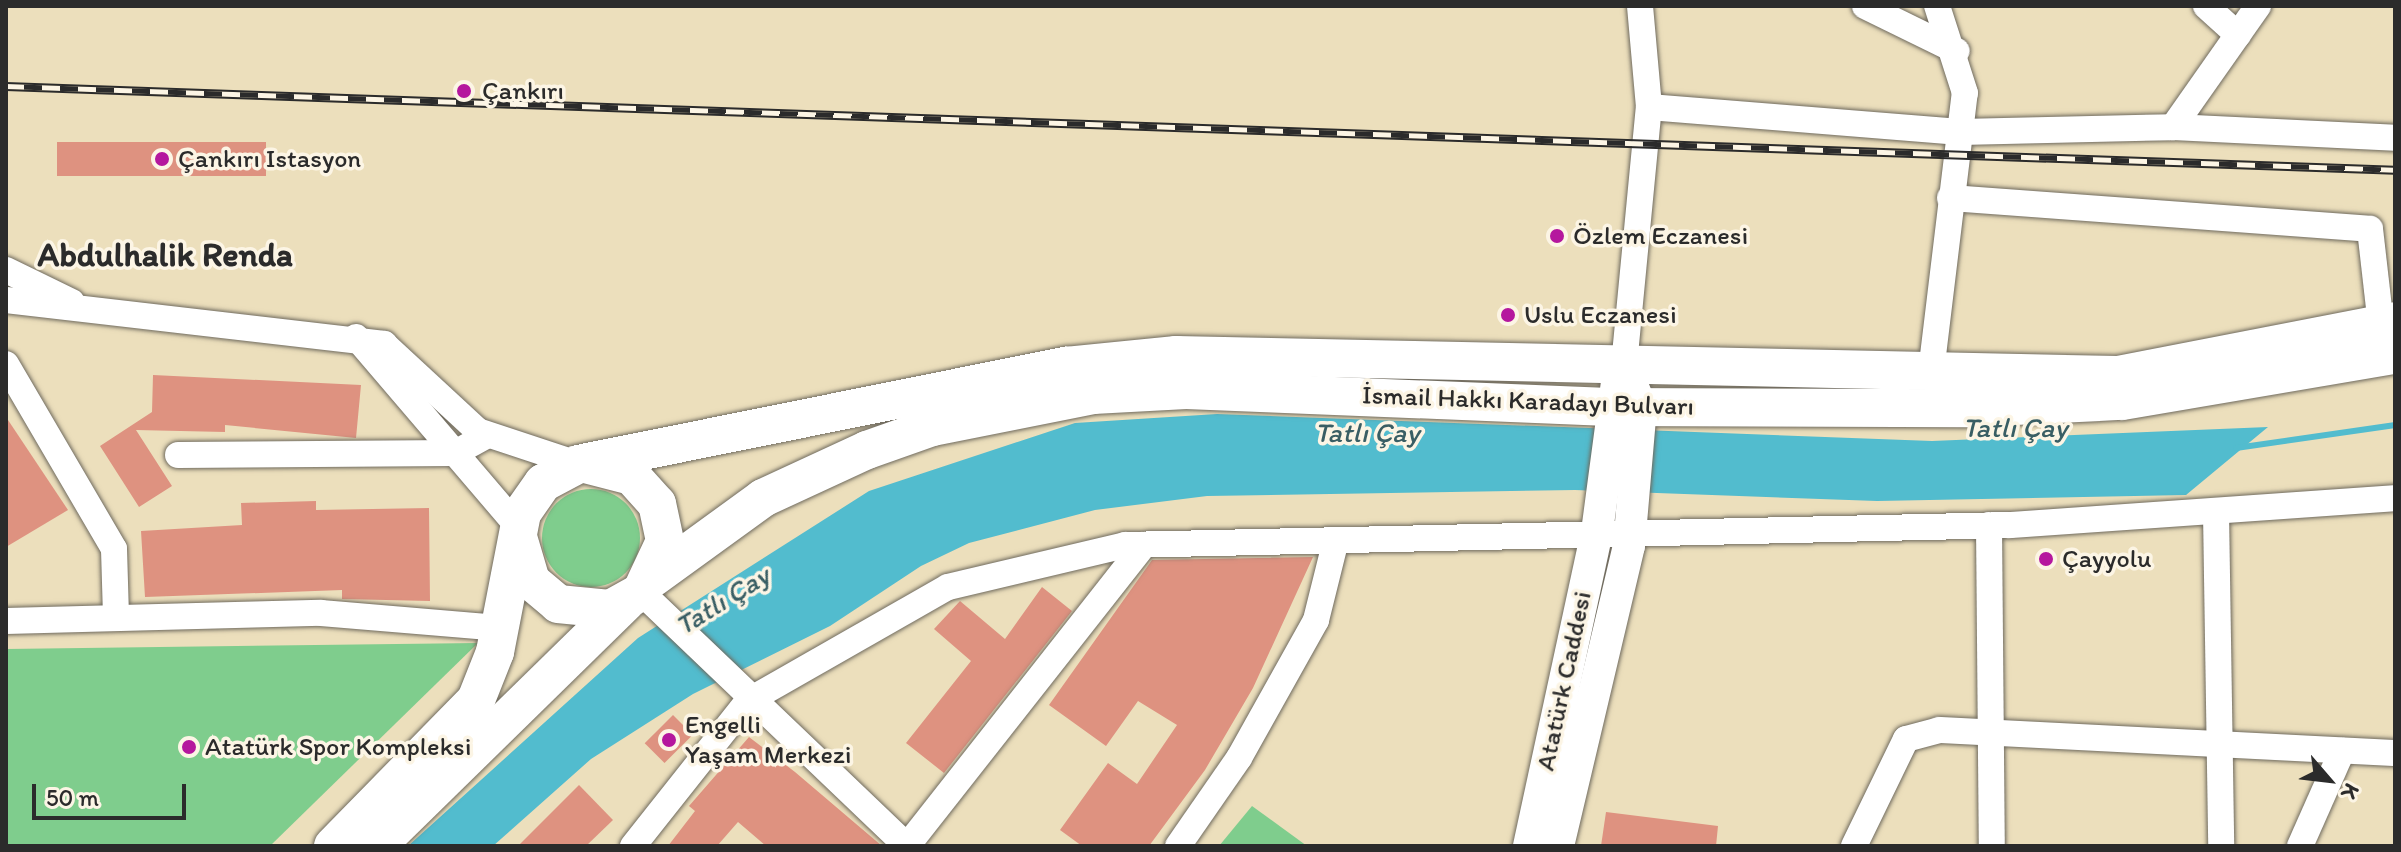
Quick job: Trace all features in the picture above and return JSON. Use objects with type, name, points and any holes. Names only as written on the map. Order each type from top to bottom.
[{"type":"highway","points":[[333,846],[457,727],[487,676],[501,628],[518,527],[543,483],[578,464],[1066,366],[1176,355],[2118,375],[2390,334]]},
{"type":"highway","name":"İsmail Hakkı Karadayı Bulvarı","points":[[377,846],[645,596],[763,498],[867,450],[932,427],[1093,395],[1186,390],[1625,407],[2122,401],[2390,334]]},
{"type":"highway","points":[[518,527],[523,565],[543,594],[575,610],[645,596],[665,541],[657,504],[632,476],[578,464]]},
{"type":"main road","points":[[1624,365],[1625,407]]},
{"type":"main road","name":"Atatürk Caddesi","points":[[1529,846],[1625,407]]},
{"type":"main road","name":"Atatürk Caddesi","points":[[1558,846],[1630,525],[1625,407]]},
{"type":"street","points":[[1624,365],[1649,107],[1640,6]]},
{"type":"street","points":[[1865,6],[1957,51]]},
{"type":"street","points":[[1931,372],[1965,93],[1957,51],[1937,6]]},
{"type":"street","points":[[2206,6],[2238,35]]},
{"type":"street","points":[[2173,127],[2258,6]]},
{"type":"street","points":[[1649,107],[1960,132],[2173,127],[2395,138]]},
{"type":"street","points":[[1950,198],[2370,229],[2390,334]]},
{"type":"street","points":[[6,270],[82,307]]},
{"type":"street","points":[[6,300],[82,307],[167,322],[356,337],[384,344],[487,435],[578,464]]},
{"type":"street","points":[[356,337],[518,527]]},
{"type":"street","points":[[6,364],[114,549],[116,618]]},
{"type":"street","points":[[178,455],[455,453],[487,435]]},
{"type":"street","points":[[633,846],[739,692],[948,587],[1144,545],[1336,540],[1597,524],[1989,525],[2395,498]]},
{"type":"street","points":[[2216,512],[2217,740],[2221,846]]},
{"type":"street","points":[[1989,525],[1992,846]]},
{"type":"street","points":[[1178,846],[1239,758],[1316,620],[1336,540]]},
{"type":"street","points":[[645,596],[739,692],[901,844],[1144,545]]},
{"type":"street","points":[[6,621],[321,613],[501,628]]},
{"type":"street","points":[[1854,846],[1906,739],[1991,728],[2395,753]]},
{"type":"street","points":[[2300,846],[2342,751]]},
{"type":"green space","points":[[591,489],[610,493],[626,503],[636,519],[640,538],[636,557],[626,573],[610,583],[591,587],[572,583],[556,573],[546,557],[542,538],[546,519],[556,503],[572,493]]},
{"type":"green space","name":"Atatürk Spor Kompleksi","points":[[478,643],[270,846],[6,846],[6,649]]},
{"type":"green space","points":[[1252,806],[1307,846],[1219,846]]},
{"type":"water","points":[[1217,414],[1932,441],[2268,427],[2186,495],[1877,501],[1575,490],[1207,496],[1095,510],[969,543],[921,566],[830,626],[693,694],[591,759],[493,846],[408,846],[638,638],[869,491],[1075,423]]},
{"type":"building","name":"Çankırı Istasyon","points":[[57,142],[266,142],[266,176],[57,176]]},
{"type":"building","points":[[153,375],[361,385],[356,438],[225,425],[225,432],[136,430],[172,486],[139,507],[100,446],[152,412]]},
{"type":"building","points":[[6,417],[68,510],[6,547]]},
{"type":"building","points":[[316,501],[316,510],[429,508],[430,601],[342,599],[342,590],[145,597],[141,531],[242,525],[241,503]]},
{"type":"building","points":[[1313,557],[1253,688],[1205,770],[1149,846],[1082,846],[1060,830],[1108,763],[1137,784],[1177,725],[1138,701],[1106,746],[1049,705],[1152,560]]},
{"type":"building","points":[[1042,587],[1072,611],[944,773],[906,743],[971,661],[934,629],[960,601],[1005,639]]},
{"type":"building","name":"Engelli Yaşam Merkezi","points":[[673,715],[693,735],[665,763],[645,743]]},
{"type":"building","points":[[749,737],[882,846],[766,846],[738,822],[717,846],[668,846],[695,811],[689,806]]},
{"type":"building","points":[[579,785],[613,820],[586,846],[518,846]]},
{"type":"building","points":[[1606,812],[1718,826],[1716,846],[1601,846]]},
{"type":"waterway","name":"Tatlı Çay","points":[[2236,448],[2395,425]]},
{"type":"railway","points":[[6,86],[2395,170]]},
{"type":"place","name":"Çankırı","points":[[464,91]]},
{"type":"place","name":"Çankırı Istasyon","points":[[162,159]]},
{"type":"place","name":"Özlem Eczanesi","points":[[1557,236]]},
{"type":"place","name":"Uslu Eczanesi","points":[[1508,315]]},
{"type":"place","name":"Çayyolu","points":[[2046,559]]},
{"type":"place","name":"Engelli Yaşam Merkezi","points":[[669,740]]},
{"type":"place","name":"Atatürk Spor Kompleksi","points":[[189,747]]},
{"type":"district","name":"Abdulhalik Renda","points":[[165,255]]}]
